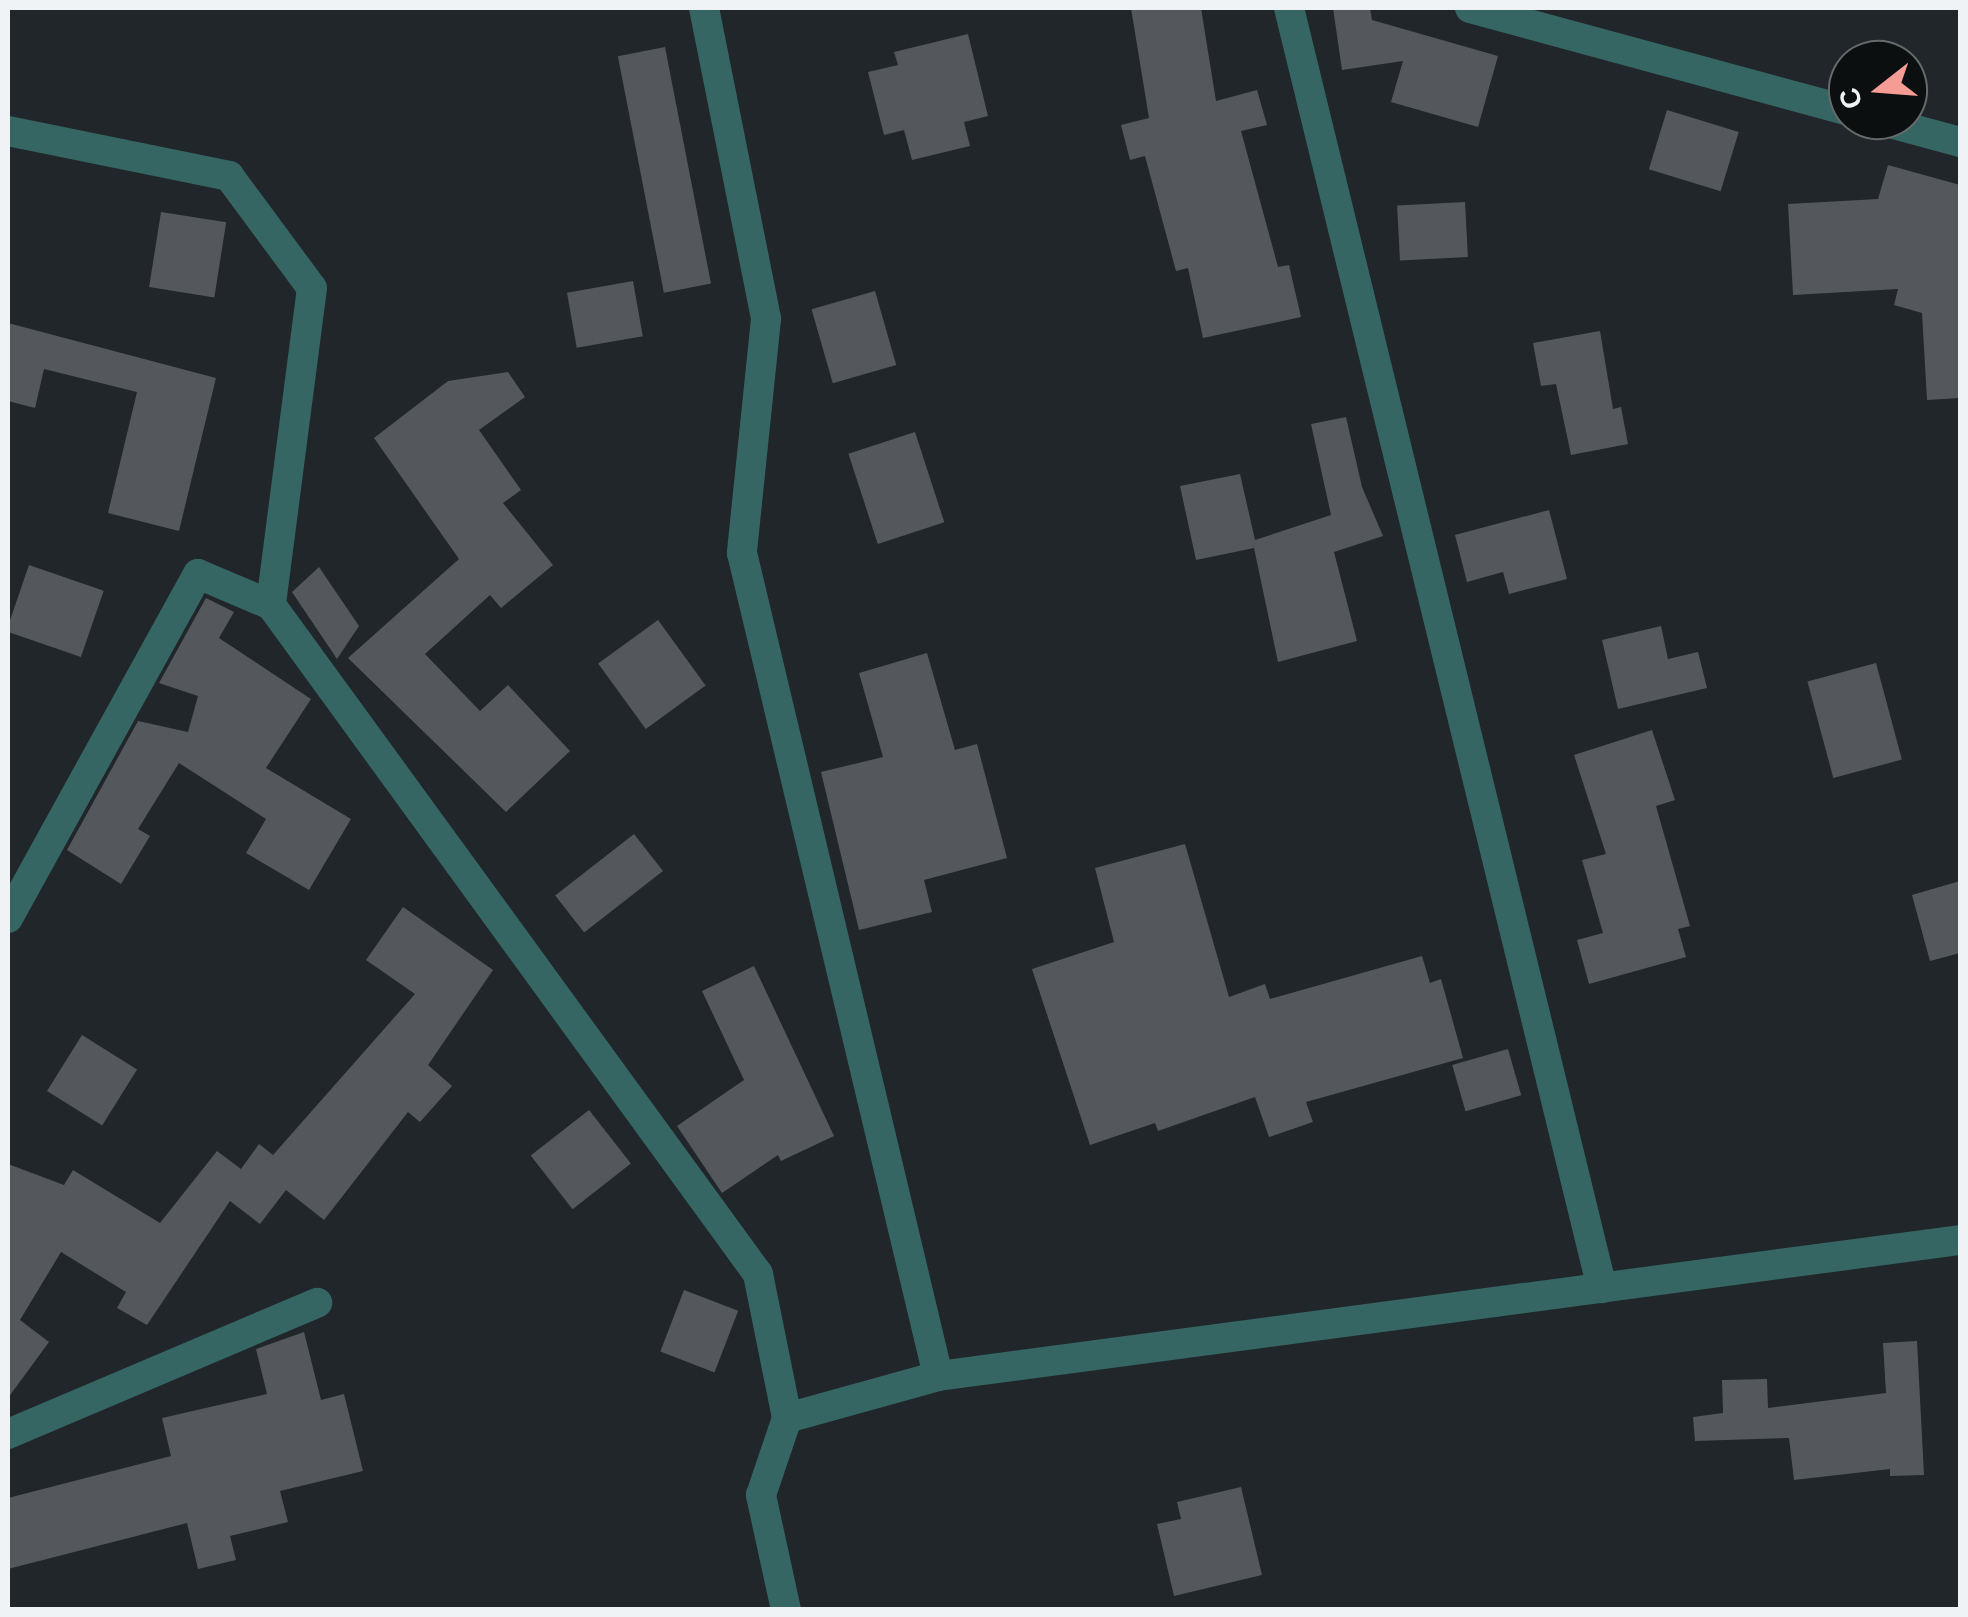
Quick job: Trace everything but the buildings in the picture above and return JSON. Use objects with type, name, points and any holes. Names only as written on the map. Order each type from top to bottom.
[{"type":"street","points":[[704,8],[766,318],[742,553],[938,1376]]},
{"type":"street","points":[[1288,8],[1602,1288]]},
{"type":"street","points":[[1470,8],[1828,106]]},
{"type":"street","points":[[8,131],[229,176],[312,288],[271,605]]},
{"type":"street","points":[[1928,133],[1960,142]]},
{"type":"street","points":[[8,918],[198,574],[271,605],[758,1274],[788,1418],[762,1495],[786,1610]]},
{"type":"street","points":[[788,1418],[938,1376],[1960,1240]]},
{"type":"street","points":[[8,1434],[316,1303]]}]
